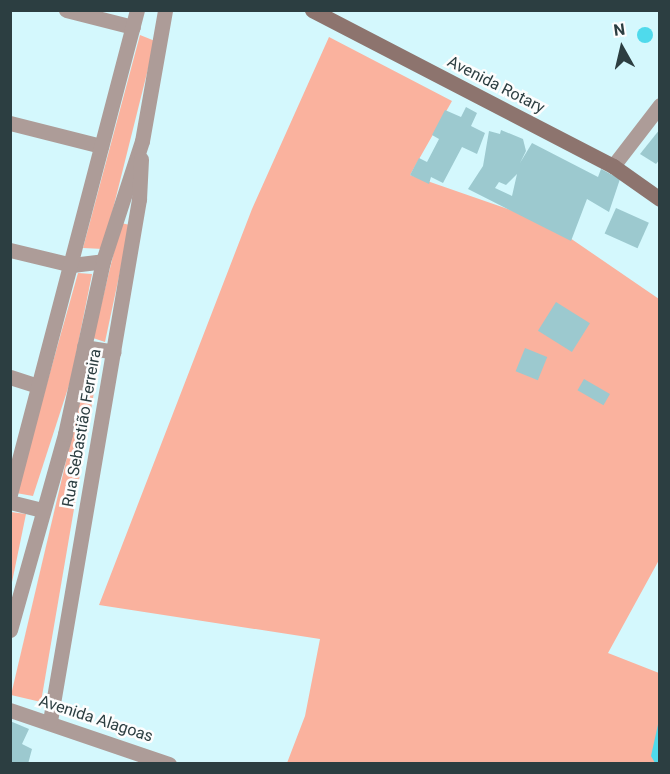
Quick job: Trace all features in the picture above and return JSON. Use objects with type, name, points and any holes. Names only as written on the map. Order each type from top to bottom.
[{"type":"main road","name":"Avenida Rotary","points":[[312,10],[613,166],[660,199]]},
{"type":"street","points":[[66,10],[133,27]]},
{"type":"street","points":[[10,494],[72,265],[137,10]]},
{"type":"street","name":"Rua Sebastião Ferreira","points":[[50,721],[140,199],[142,141],[165,10]]},
{"type":"street","points":[[613,166],[660,105]]},
{"type":"street","points":[[10,123],[101,146]]},
{"type":"street","name":"Rua Sebastião Ferreira","points":[[10,630],[43,510],[103,261],[142,141]]},
{"type":"street","points":[[10,250],[72,265],[103,261]]},
{"type":"street","points":[[84,347],[114,352]]},
{"type":"street","points":[[10,377],[38,386]]},
{"type":"street","points":[[10,502],[43,510]]},
{"type":"street","name":"Avenida Alagoas","points":[[10,711],[50,721],[169,764]]},
{"type":"shaded area","points":[[140,35],[155,41],[103,249],[83,248]]},
{"type":"shaded area","points":[[329,37],[452,101],[410,175],[519,213],[570,238],[659,299],[659,560],[608,653],[659,673],[659,763],[287,763],[305,716],[320,639],[99,605],[252,209]]},
{"type":"shaded area","points":[[121,223],[130,225],[105,342],[93,338]]},
{"type":"shaded area","points":[[78,273],[92,274],[71,379],[33,496],[16,493]]},
{"type":"shaded area","points":[[91,355],[100,357],[41,702],[11,695]]},
{"type":"shaded area","points":[[10,512],[26,514],[11,587]]},
{"type":"water","points":[[645,27],[651,29],[653,35],[651,41],[645,43],[639,41],[637,35],[639,29]]},
{"type":"water","points":[[659,720],[659,763],[655,763],[651,756]]},
{"type":"building","points":[[466,107],[477,113],[471,126],[485,133],[477,154],[462,147],[443,183],[431,177],[429,184],[410,175],[419,158],[427,162],[439,139],[432,135],[445,110],[461,117]]},
{"type":"building","points":[[660,129],[660,159],[656,164],[640,154]]},
{"type":"building","points":[[501,130],[523,139],[526,151],[520,163],[532,143],[598,177],[601,169],[620,179],[609,212],[587,199],[571,241],[468,189],[483,166],[489,131],[500,134]],"holes":[[[517,174],[512,196],[495,188],[499,182],[506,185]]]},
{"type":"building","points":[[616,208],[649,223],[637,248],[605,234]]},
{"type":"building","points":[[556,302],[590,323],[572,352],[538,331]]},
{"type":"building","points":[[525,348],[547,357],[538,380],[516,371]]},
{"type":"building","points":[[584,379],[610,394],[603,405],[578,390]]},
{"type":"building","points":[[10,721],[29,729],[22,744],[32,749],[28,764],[10,764]]}]
